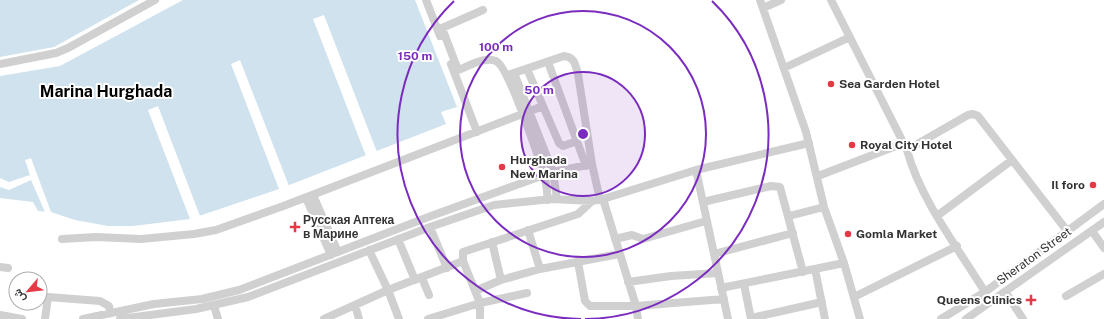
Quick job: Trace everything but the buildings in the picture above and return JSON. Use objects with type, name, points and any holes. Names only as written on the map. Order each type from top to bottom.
[{"type":"street","points":[[0,64],[56,53],[68,48],[155,0]]},
{"type":"street","points":[[426,0],[477,132]]},
{"type":"street","points":[[760,0],[809,143],[824,206],[844,263],[860,319]]},
{"type":"street","points":[[763,8],[781,0]]},
{"type":"street","points":[[831,0],[906,146],[914,172],[937,216],[985,292]]},
{"type":"street","points":[[483,10],[442,28],[458,70],[485,60],[492,60],[502,65],[511,74],[526,114],[544,176],[548,200]]},
{"type":"street","points":[[784,68],[850,37]]},
{"type":"street","points":[[511,74],[564,56],[571,58],[574,61],[589,165],[598,200],[614,239],[636,306],[638,319]]},
{"type":"street","points":[[548,62],[577,141],[589,165]]},
{"type":"street","points":[[527,69],[561,145],[577,141]]},
{"type":"street","points":[[62,239],[96,237],[141,239],[194,234],[216,230],[526,114],[543,106]]},
{"type":"street","points":[[526,114],[553,172],[557,199]]},
{"type":"street","points":[[818,176],[906,146],[968,115],[973,114],[978,116],[1068,232]]},
{"type":"street","points":[[480,319],[480,303],[463,261],[463,252],[465,250],[578,214],[598,200],[696,170],[809,143]]},
{"type":"street","points":[[937,216],[1012,160]]},
{"type":"street","points":[[83,319],[110,312],[154,304],[216,297],[264,281],[431,216],[553,172],[589,165]]},
{"type":"street","points":[[696,170],[728,319]]},
{"type":"street","points":[[703,202],[776,186],[780,187],[783,190],[803,272]]},
{"type":"street","points":[[309,196],[334,254]]},
{"type":"street","points":[[120,319],[182,315],[214,306],[280,285],[430,227],[494,205],[557,199],[598,200]]},
{"type":"street","name":"Sheraton Street","points":[[942,319],[985,292],[1104,204]]},
{"type":"street","points":[[789,216],[824,206]]},
{"type":"street","points":[[614,239],[632,234],[643,239],[706,221]]},
{"type":"street","name":"Sheraton Street","points":[[966,319],[1006,293],[1104,222]]},
{"type":"street","points":[[430,227],[447,268]]},
{"type":"street","points":[[528,230],[540,269]]},
{"type":"street","points":[[1092,231],[1104,248]]},
{"type":"street","points":[[714,254],[793,233]]},
{"type":"street","points":[[398,239],[418,279],[429,295]]},
{"type":"street","points":[[492,242],[501,280]]},
{"type":"street","points":[[854,297],[957,246]]},
{"type":"street","points":[[369,250],[388,290],[399,319]]},
{"type":"street","points":[[475,291],[501,280],[540,269],[619,254]]},
{"type":"street","points":[[324,319],[388,290],[463,261]]},
{"type":"street","points":[[578,262],[587,305],[636,306],[724,299]]},
{"type":"street","points":[[721,288],[844,263]]},
{"type":"street","points":[[815,269],[825,319]]},
{"type":"street","points":[[628,282],[671,276],[718,273]]},
{"type":"street","points":[[1066,296],[1104,274]]},
{"type":"street","points":[[744,284],[751,319],[822,302]]},
{"type":"street","points":[[428,319],[480,303],[527,293]]},
{"type":"street","points":[[1006,293],[1023,319]]},
{"type":"street","points":[[45,319],[48,297],[100,301],[109,306],[110,312]]},
{"type":"street","points":[[355,305],[359,319]]},
{"type":"street","points":[[214,306],[218,319]]},
{"type":"street","points":[[0,315],[22,319]]},
{"type":"water","points":[[0,0],[432,0],[471,101],[441,112],[446,124],[279,189],[190,219],[133,226],[108,226],[75,220],[51,212],[38,211],[33,202],[0,198]]},
{"type":"pier","points":[[139,0],[183,0],[60,66],[0,76],[0,57],[54,47]]},
{"type":"pier","points":[[415,0],[432,0],[455,56],[471,101],[457,107]]},
{"type":"pier","points":[[324,15],[377,152],[366,156],[313,19]]},
{"type":"pier","points":[[240,60],[289,186],[279,189],[231,64]]},
{"type":"pier","points":[[158,106],[200,216],[190,219],[148,110]]},
{"type":"pier","points":[[31,158],[51,212],[45,212],[31,180],[9,190],[0,187],[0,178],[9,182],[30,175],[25,160]]},
{"type":"place","name":"Sea Garden Hotel","points":[[831,84]]},
{"type":"place","name":"Royal City Hotel","points":[[852,145]]},
{"type":"place","name":"Hurghada New Marina","points":[[502,167]]},
{"type":"place","name":"Il foro","points":[[1093,185]]},
{"type":"place","name":"Русская Аптека в Марине","points":[[295,227]]},
{"type":"place","name":"Gomla Market","points":[[848,234]]},
{"type":"place","name":"Queens Clinics","points":[[1031,300]]},
{"type":"district","name":"Marina Hurghada","points":[[106,91]]}]
